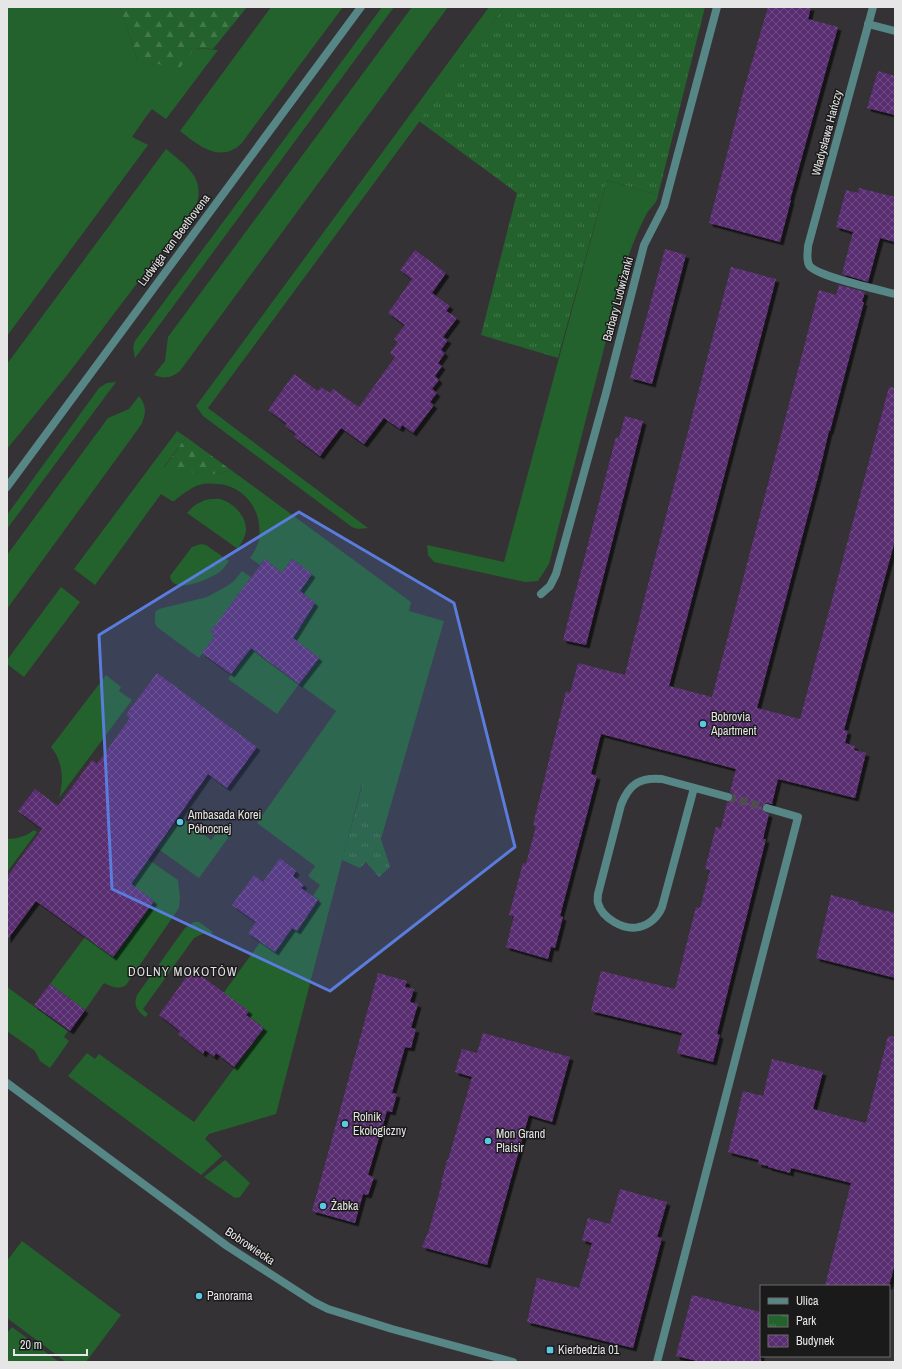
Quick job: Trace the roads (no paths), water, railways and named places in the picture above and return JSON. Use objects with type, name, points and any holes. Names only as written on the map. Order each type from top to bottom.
[{"type":"street","name":"Ludwiga van Beethovena","points":[[7,487],[361,7]]},
{"type":"street","name":"Barbary Ludwiżanki","points":[[541,594],[550,586],[556,574],[606,393],[644,245],[664,206],[717,7]]},
{"type":"street","name":"Władysława Hańczy","points":[[873,7],[808,246],[807,257],[809,264],[814,270],[826,275],[895,294]]},
{"type":"street","points":[[868,24],[895,31]]},
{"type":"street","points":[[694,788],[659,914],[646,924],[633,928],[616,923],[601,911],[597,902],[624,795],[632,786],[641,780],[652,778],[662,779],[728,797]]},
{"type":"street","points":[[657,1362],[798,817],[767,808]]},
{"type":"street","name":"Bobrowiecka","points":[[7,1083],[222,1242],[314,1302],[328,1309],[392,1329],[513,1362]]},
{"type":"tunnel","points":[[728,797],[767,808]]},
{"type":"place","name":"Bobrovia Apartment","points":[[703,724]]},
{"type":"place","name":"Ambasada Korei Północnej","points":[[180,822]]},
{"type":"place","name":"Rolnik Ekologiczny","points":[[345,1124]]},
{"type":"place","name":"Mon Grand Plaisir","points":[[488,1141]]},
{"type":"place","name":"Żabka","points":[[323,1206]]},
{"type":"place","name":"Panorama","points":[[199,1296]]},
{"type":"place","name":"Kierbedzia 01","points":[[550,1350]]},
{"type":"district","name":"DOLNY MOKOTÓW","points":[[183,971]]}]
